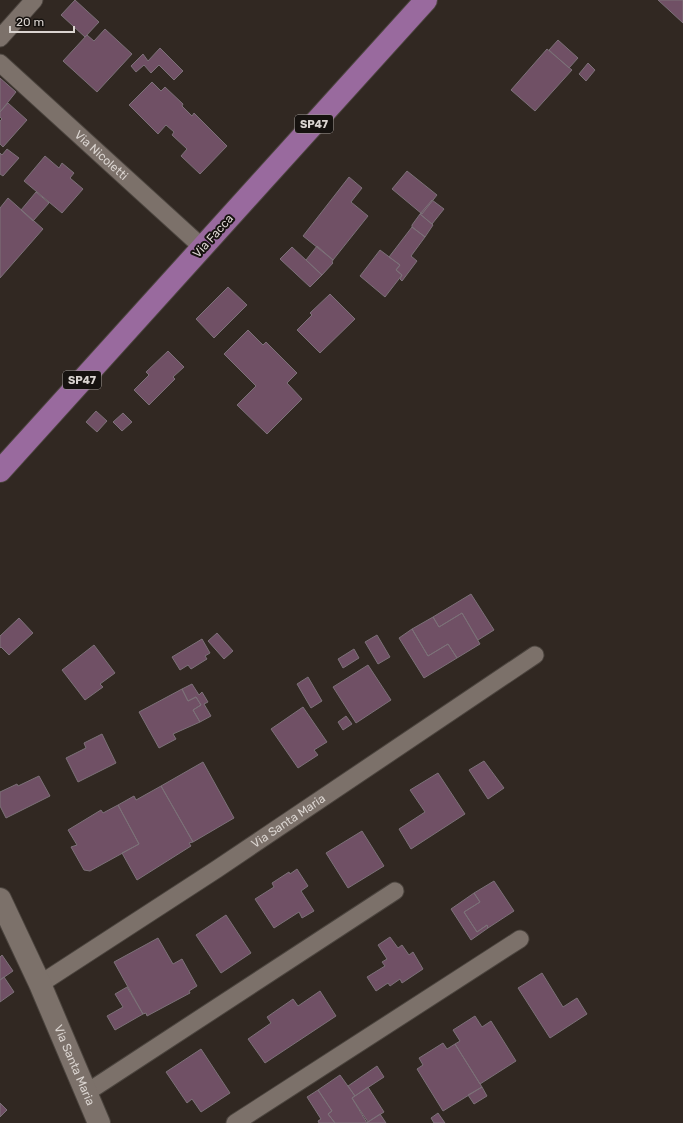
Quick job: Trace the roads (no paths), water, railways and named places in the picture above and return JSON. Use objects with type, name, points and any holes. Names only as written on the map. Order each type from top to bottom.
[{"type":"main road","name":"Via Facca","points":[[0,471],[426,0]]},
{"type":"main road","name":"Via Santa Maria","points":[[0,899],[40,984],[99,1123]]},
{"type":"street","points":[[0,38],[34,0]]},
{"type":"street","name":"Via Nicoletti","points":[[0,63],[203,248]]},
{"type":"street","name":"Via Santa Maria","points":[[40,984],[223,865],[535,655]]},
{"type":"street","points":[[86,1093],[395,891]]},
{"type":"street","points":[[235,1123],[520,939]]}]
